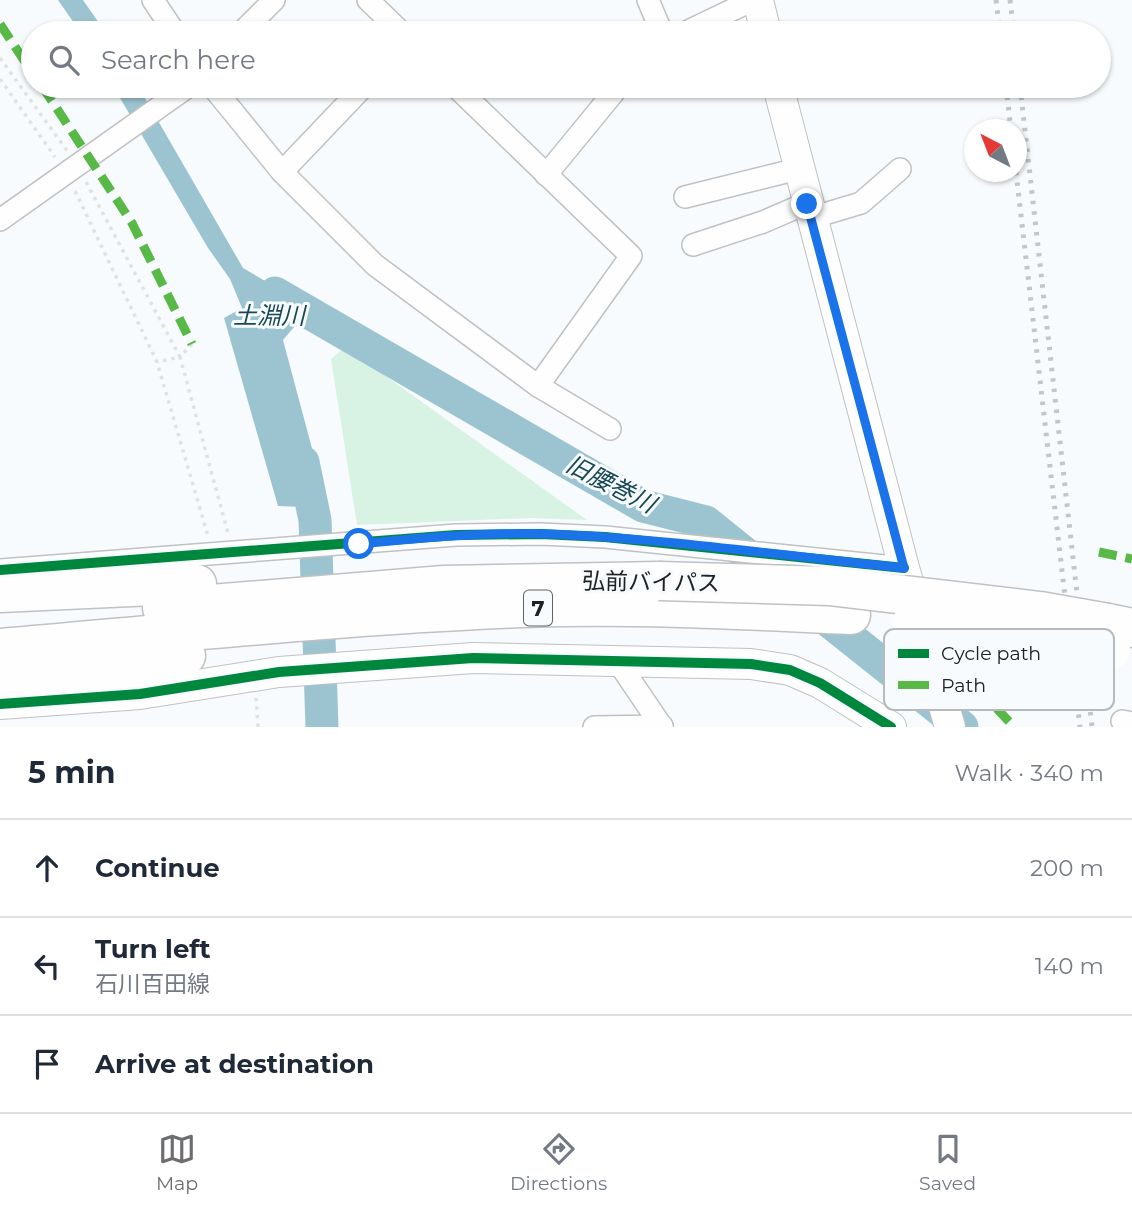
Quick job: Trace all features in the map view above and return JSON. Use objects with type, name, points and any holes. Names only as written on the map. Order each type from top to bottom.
[{"type":"highway","name":"弘前バイパス","points":[[368,603],[563,580],[829,586],[1040,611],[1092,629]]},
{"type":"highway","points":[[0,593],[270,612]]},
{"type":"highway","name":"弘前バイパス","points":[[368,603],[500,609],[705,608],[851,615],[1008,629]]},
{"type":"highway","points":[[0,649],[270,612],[368,603]]},
{"type":"highway","points":[[0,623],[270,612],[368,603]]},
{"type":"highway","points":[[0,683],[270,612]]},
{"type":"street","points":[[153,0],[167,21]]},
{"type":"street","points":[[253,21],[274,0]]},
{"type":"street","points":[[368,0],[390,21]]},
{"type":"street","points":[[648,0],[657,21]]},
{"type":"street","points":[[710,21],[756,0],[762,21]]},
{"type":"street","points":[[0,220],[173,98]]},
{"type":"street","points":[[222,98],[282,172],[375,265],[538,386],[610,429]]},
{"type":"street","points":[[282,172],[353,98]]},
{"type":"street","points":[[467,98],[631,256],[538,386]]},
{"type":"street","points":[[546,174],[609,98]]},
{"type":"street","points":[[781,98],[922,629]]},
{"type":"street","points":[[685,197],[798,169]]},
{"type":"street","points":[[693,245],[763,222],[861,203],[900,169]]},
{"type":"street","points":[[891,727],[820,683],[790,670],[751,664],[473,658],[368,603],[456,535],[605,537],[904,568]]},
{"type":"street","points":[[0,570],[270,612]]},
{"type":"street","points":[[0,704],[140,694],[270,612]]},
{"type":"street","points":[[618,662],[662,726]]},
{"type":"street","points":[[945,710],[950,727]]},
{"type":"street","points":[[594,727],[662,726]]},
{"type":"path","points":[[0,58],[21,91]]},
{"type":"path","points":[[0,79],[71,169],[157,362],[209,541]]},
{"type":"path","points":[[26,98],[71,169],[180,357],[228,533]]},
{"type":"path","points":[[157,362],[180,357],[192,344]]},
{"type":"path","points":[[256,692],[258,727]]},
{"type":"green space","points":[[345,347],[587,520],[531,518],[357,525],[331,359]]},
{"type":"water","points":[[58,0],[83,0],[98,21],[73,21]]},
{"type":"water","name":"土淵川","points":[[120,98],[145,98],[243,268],[291,296],[329,329],[295,326],[283,340],[328,508],[278,506],[224,318],[242,308],[230,279],[208,248]]},
{"type":"waterway","name":"旧腰巻川","points":[[275,293],[643,506],[706,522],[763,568]]},
{"type":"waterway","name":"土淵川","points":[[303,462],[315,520],[322,727]]},
{"type":"waterway","name":"旧腰巻川","points":[[810,606],[884,665]]},
{"type":"waterway","name":"旧腰巻川","points":[[941,710],[962,727]]},
{"type":"railway","points":[[996,0],[999,21]]},
{"type":"railway","points":[[1010,0],[1013,21]]},
{"type":"railway","points":[[1007,98],[1010,119]]},
{"type":"railway","points":[[1021,98],[1081,629]]},
{"type":"railway","points":[[1017,182],[1069,629]]},
{"type":"railway","points":[[1078,710],[1080,727]]},
{"type":"railway","points":[[1090,710],[1092,727]]},
{"type":"marked path","points":[[0,24],[21,56]]},
{"type":"marked path","points":[[50,98],[132,223],[192,344]]},
{"type":"marked path","points":[[1099,552],[1132,559]]},
{"type":"marked path","points":[[998,710],[1014,727]]},
{"type":"cycle path","points":[[0,570],[456,535],[541,534],[605,537],[904,568]]},
{"type":"cycle path","points":[[0,704],[140,694],[279,672],[473,658],[751,664],[790,670],[820,683],[891,727]]},
{"type":"route","points":[[359,544],[456,535],[541,534],[605,537],[904,568],[807,204]]}]
